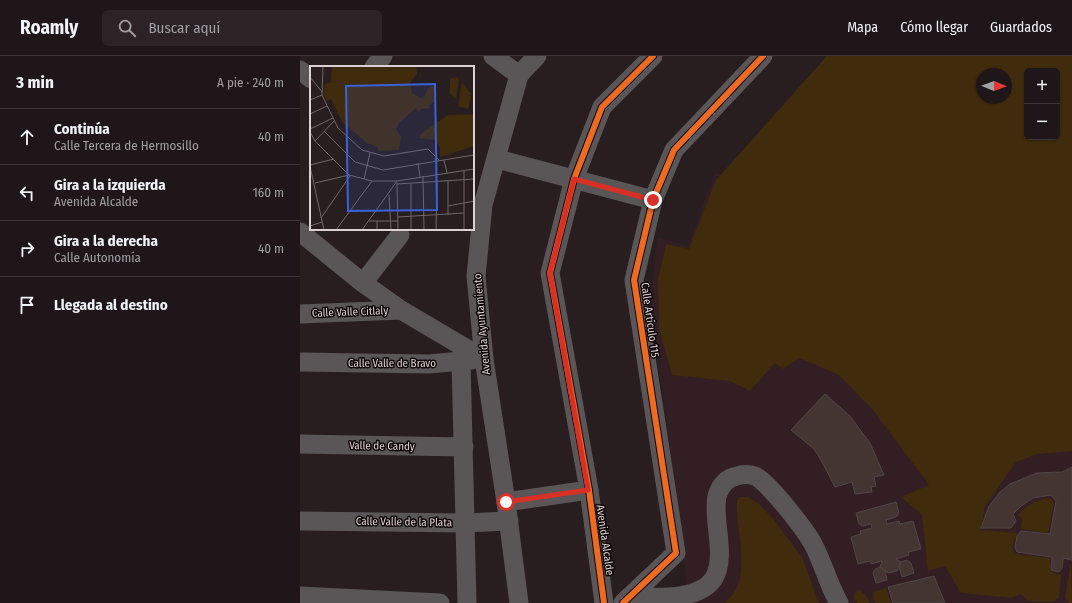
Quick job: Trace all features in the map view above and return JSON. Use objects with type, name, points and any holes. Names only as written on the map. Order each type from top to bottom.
[{"type":"street","points":[[375,66],[383,56]]},
{"type":"street","points":[[493,56],[521,67],[537,56]]},
{"type":"street","name":"Avenida Alcalde","points":[[604,603],[588,490],[550,273],[574,179],[602,107],[653,56]]},
{"type":"street","name":"Calle Artículo 115","points":[[626,600],[676,553],[634,280],[653,200],[674,150],[763,56]]},
{"type":"street","name":"Avenida Ayuntamiento","points":[[519,603],[509,521],[484,359],[476,276],[478,202],[497,159],[521,67]]},
{"type":"street","points":[[300,70],[310,78]]},
{"type":"street","points":[[497,159],[653,200]]},
{"type":"street","points":[[300,232],[363,283],[401,310],[484,359]]},
{"type":"street","points":[[363,283],[400,235]]},
{"type":"street","name":"Calle Valle Citlaly","points":[[300,314],[401,310]]},
{"type":"street","name":"Calle Valle de Bravo","points":[[300,362],[429,364],[484,359]]},
{"type":"street","points":[[460,361],[464,447],[467,603]]},
{"type":"street","name":"Valle de Candy","points":[[300,444],[464,447]]},
{"type":"street","points":[[626,600],[671,597],[700,591],[714,578],[718,561],[717,498],[722,485],[730,477],[742,474],[754,475],[764,482],[801,526],[812,542],[840,603]]},
{"type":"street","points":[[506,502],[588,490]]},
{"type":"street","name":"Calle Valle de la Plata","points":[[300,521],[509,521]]},
{"type":"street","points":[[300,596],[440,603]]},
{"type":"shaded area","points":[[827,56],[1072,56],[1072,451],[1037,454],[1016,462],[985,506],[981,530],[1017,533],[1012,547],[1016,554],[1050,558],[1050,571],[1061,575],[1059,597],[1053,602],[1028,601],[1021,594],[1012,598],[961,593],[945,566],[928,571],[922,515],[901,497],[929,485],[873,410],[839,375],[799,358],[783,369],[775,363],[750,391],[730,381],[672,375],[659,328],[658,279],[666,244],[689,249],[716,180]]},
{"type":"shaded area","points":[[1072,148],[1072,603],[687,603],[686,576],[651,300],[657,237],[688,246],[715,173],[781,199]]},
{"type":"shaded area","points":[[740,497],[748,497],[759,504],[774,520],[802,557],[819,603],[724,603],[733,594],[739,582],[741,569],[737,513],[737,500]]},
{"type":"shaded area","points":[[1050,498],[1054,502],[1048,533],[1021,529],[1022,519],[1018,515],[1032,503]]},
{"type":"shaded area","points":[[1071,561],[1072,603],[1069,603],[1065,598]]},
{"type":"shaded area","points":[[886,588],[891,603],[875,603],[873,596],[874,592]]},
{"type":"shaded area","points":[[860,590],[868,598],[869,603],[858,603],[854,600],[854,593]]},
{"type":"building","points":[[825,394],[850,416],[870,443],[884,475],[874,477],[876,486],[871,487],[872,492],[855,494],[852,482],[835,487],[814,449],[791,430]]},
{"type":"building","points":[[1072,467],[1072,560],[1063,558],[1062,568],[1059,572],[1051,570],[1052,557],[1017,552],[1015,547],[1017,536],[1021,531],[1050,534],[1056,501],[1051,495],[1033,498],[1021,506],[1013,514],[1016,521],[1011,528],[981,528],[989,506],[1000,492],[1010,484],[1037,473],[1062,472]]},
{"type":"building","points":[[896,502],[899,513],[896,517],[886,520],[887,524],[899,521],[900,524],[913,521],[921,549],[908,552],[909,555],[896,559],[901,562],[897,571],[888,573],[880,567],[882,561],[871,564],[870,561],[858,564],[851,537],[861,534],[860,531],[872,528],[871,524],[863,526],[859,524],[856,513]]},
{"type":"building","points":[[907,560],[911,563],[914,573],[902,577],[899,567],[901,562]]},
{"type":"building","points":[[880,567],[885,571],[887,580],[876,583],[873,573],[875,569]]},
{"type":"building","points":[[934,576],[945,603],[893,603],[888,587]]},
{"type":"cycle path","points":[[604,603],[589,490],[550,273],[574,179],[602,107],[653,56]]},
{"type":"cycle path","points":[[623,603],[676,553],[634,280],[653,200],[674,150],[763,56]]},
{"type":"route","points":[[506,502],[588,490],[550,273],[574,179],[653,200]]}]
